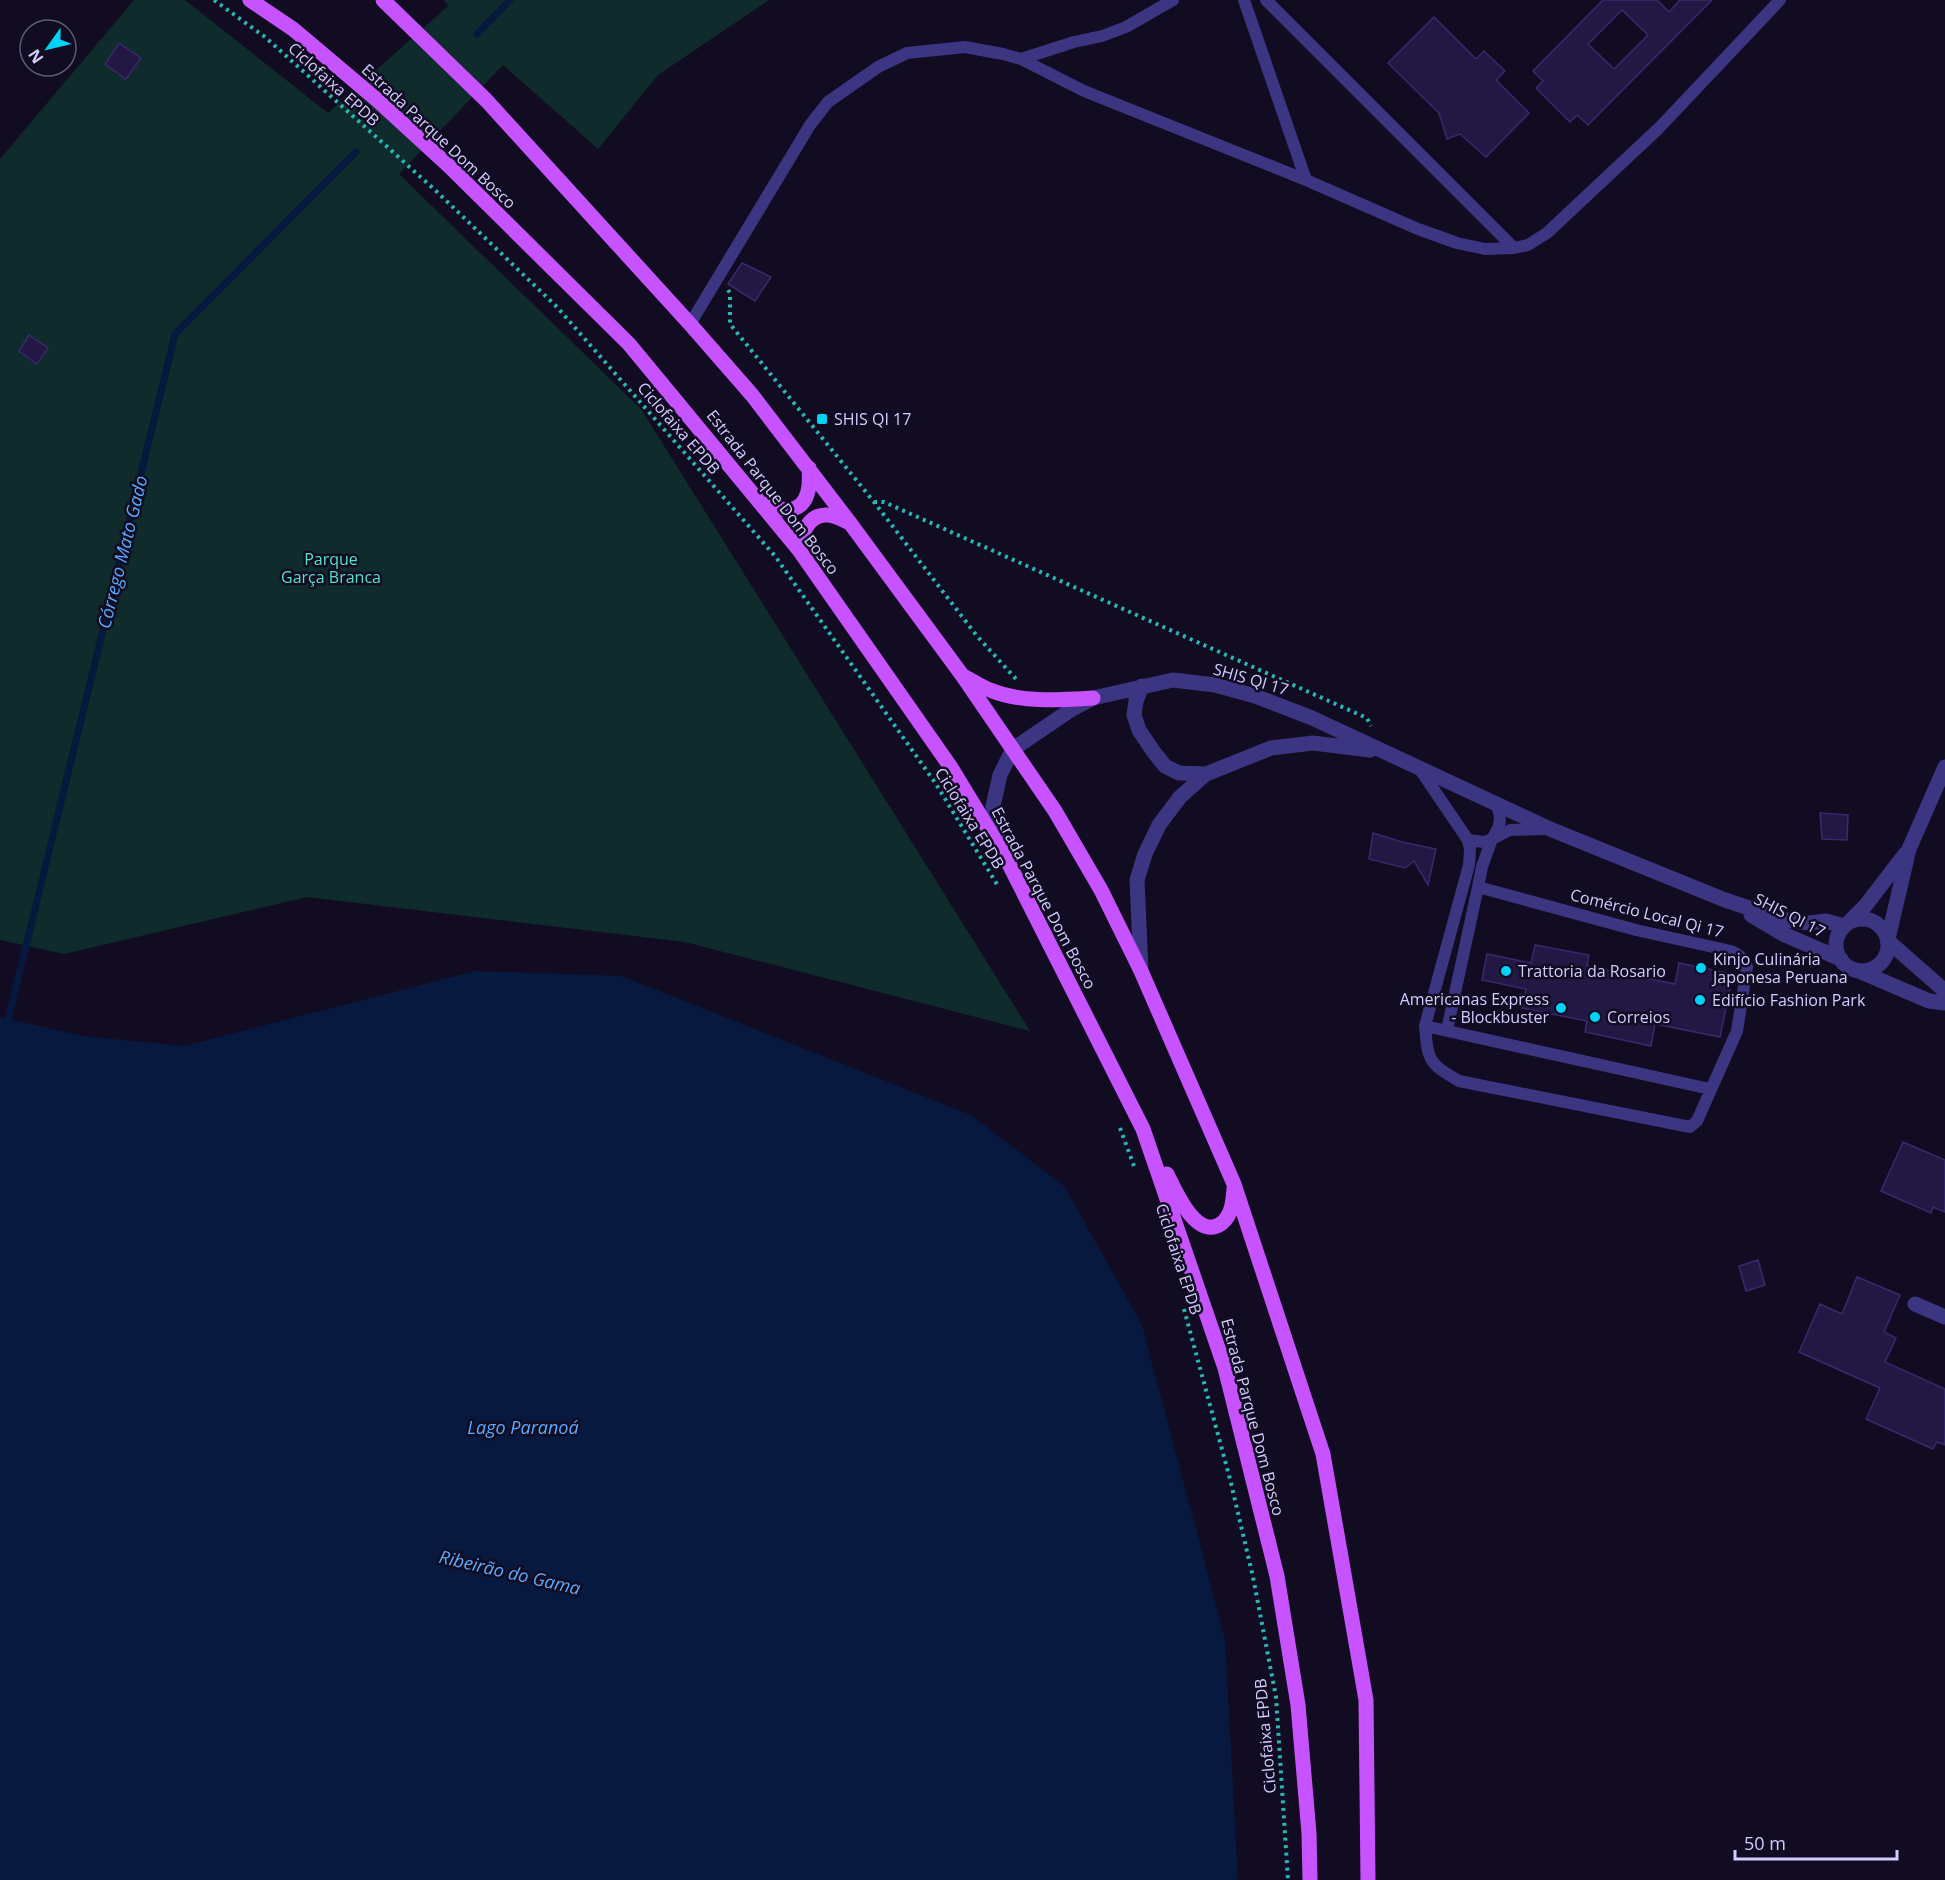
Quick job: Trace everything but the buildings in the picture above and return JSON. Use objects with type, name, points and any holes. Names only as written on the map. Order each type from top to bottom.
[{"type":"main road","name":"Estrada Parque Dom Bosco","points":[[250,0],[293,29],[360,85],[457,174],[629,344],[800,550],[950,766],[1006,858],[1143,1129],[1225,1368],[1277,1576],[1298,1705],[1309,1833],[1310,1880]]},
{"type":"main road","points":[[383,0],[486,100],[752,395],[962,675],[1055,811],[1095,880],[1141,971],[1234,1184],[1323,1454],[1366,1700],[1368,1878]]},
{"type":"main road","points":[[761,502],[779,510],[792,510],[802,505],[808,497],[809,468]]},
{"type":"main road","points":[[800,550],[801,536],[809,523],[819,516],[828,514],[850,523]]},
{"type":"main road","points":[[962,675],[991,691],[1039,699],[1093,698]]},
{"type":"main road","points":[[1143,1129],[1193,1219],[1204,1227],[1215,1228],[1226,1220],[1233,1203],[1234,1184]]},
{"type":"street","name":"SHIS QI 17","points":[[1006,858],[994,819],[993,806],[1000,775],[1013,749],[1072,709],[1093,698],[1173,680],[1215,685],[1255,696],[1312,718],[1550,829],[1725,900],[1786,920],[1847,923],[1866,905],[1909,849]]},
{"type":"street","points":[[1142,686],[1134,715],[1139,730],[1153,751],[1164,766],[1179,773],[1206,774]]},
{"type":"street","name":"SHIS QI 17","points":[[1141,971],[1137,880],[1145,854],[1159,825],[1180,797],[1206,774],[1271,748],[1313,743],[1385,752]]},
{"type":"street","name":"SHIS QI 17","points":[[1888,940],[1909,849],[1945,767]]},
{"type":"street","name":"SHIS QI 17","points":[[1725,900],[1783,934],[1840,959]]},
{"type":"street","points":[[1859,971],[1867,971],[1881,963],[1888,949],[1888,940],[1883,928],[1874,921],[1862,918],[1847,923],[1837,938],[1836,945],[1840,959],[1848,967],[1929,1001],[1945,1003]]},
{"type":"street","points":[[1888,940],[1945,991]]},
{"type":"street","points":[[1915,1304],[1945,1317]]},
{"type":"lane","points":[[1021,59],[1126,27],[1173,0]]},
{"type":"lane","points":[[1244,0],[1306,180]]},
{"type":"lane","points":[[1266,0],[1514,248]]},
{"type":"lane","points":[[690,324],[810,125],[828,102],[878,67],[907,53],[965,47],[1021,59],[1084,91],[1306,180],[1418,229],[1457,243],[1485,249],[1514,248],[1528,245],[1547,233],[1659,128],[1780,0]]},
{"type":"lane","points":[[1419,768],[1468,840],[1484,842],[1504,832],[1518,829],[1550,829]]},
{"type":"lane","points":[[1447,1030],[1478,887],[1492,839],[1501,821],[1496,804]]},
{"type":"lane","name":"Comércio Local Qi 17","points":[[1468,840],[1469,865],[1425,1026],[1427,1053],[1437,1068],[1459,1081],[1686,1127],[1697,1121],[1737,1031],[1747,967],[1745,960],[1731,951],[1636,930],[1478,887]]},
{"type":"lane","points":[[1425,1026],[1710,1089]]},
{"type":"path","name":"Ciclofaixa EPDB","points":[[214,0],[265,37],[434,189],[556,306],[775,556],[936,784],[1001,892]]},
{"type":"path","points":[[719,276],[730,293],[729,324],[874,502],[976,636],[1006,670],[1039,699]]},
{"type":"path","points":[[874,502],[884,502],[1367,718],[1385,752]]},
{"type":"path","points":[[1118,1122],[1137,1175]]},
{"type":"path","name":"Ciclofaixa EPDB","points":[[1182,1305],[1230,1479],[1253,1576],[1276,1697],[1288,1880]]},
{"type":"green space","name":"Parque Garça Branca","points":[[134,0],[185,0],[328,113],[448,6],[444,0],[769,0],[658,75],[598,149],[503,65],[399,174],[641,409],[1030,1031],[685,942],[307,897],[64,954],[0,940],[0,159],[68,78],[78,78],[78,66]]},
{"type":"water","name":"Lago Paranoá","points":[[475,971],[622,976],[971,1115],[1065,1187],[1142,1325],[1225,1639],[1238,1880],[0,1880],[0,1017],[83,1036],[184,1046]]},
{"type":"waterway","name":"Córrego Mato Gado","points":[[477,34],[510,0]]},
{"type":"waterway","name":"Córrego Mato Gado","points":[[8,1020],[175,334],[356,152]]},
{"type":"place","name":"SHIS QI 17","points":[[822,419]]},
{"type":"place","name":"Kinjo Culinária Japonesa Peruana","points":[[1701,968]]},
{"type":"place","name":"Trattoria da Rosario","points":[[1506,971]]},
{"type":"place","name":"Edifício Fashion Park","points":[[1700,1000]]},
{"type":"place","name":"Americanas Express - Blockbuster","points":[[1561,1008]]},
{"type":"place","name":"Correios","points":[[1595,1017]]},
{"type":"water label","name":"Ribeirão do Gama","points":[[510,1572]]}]
